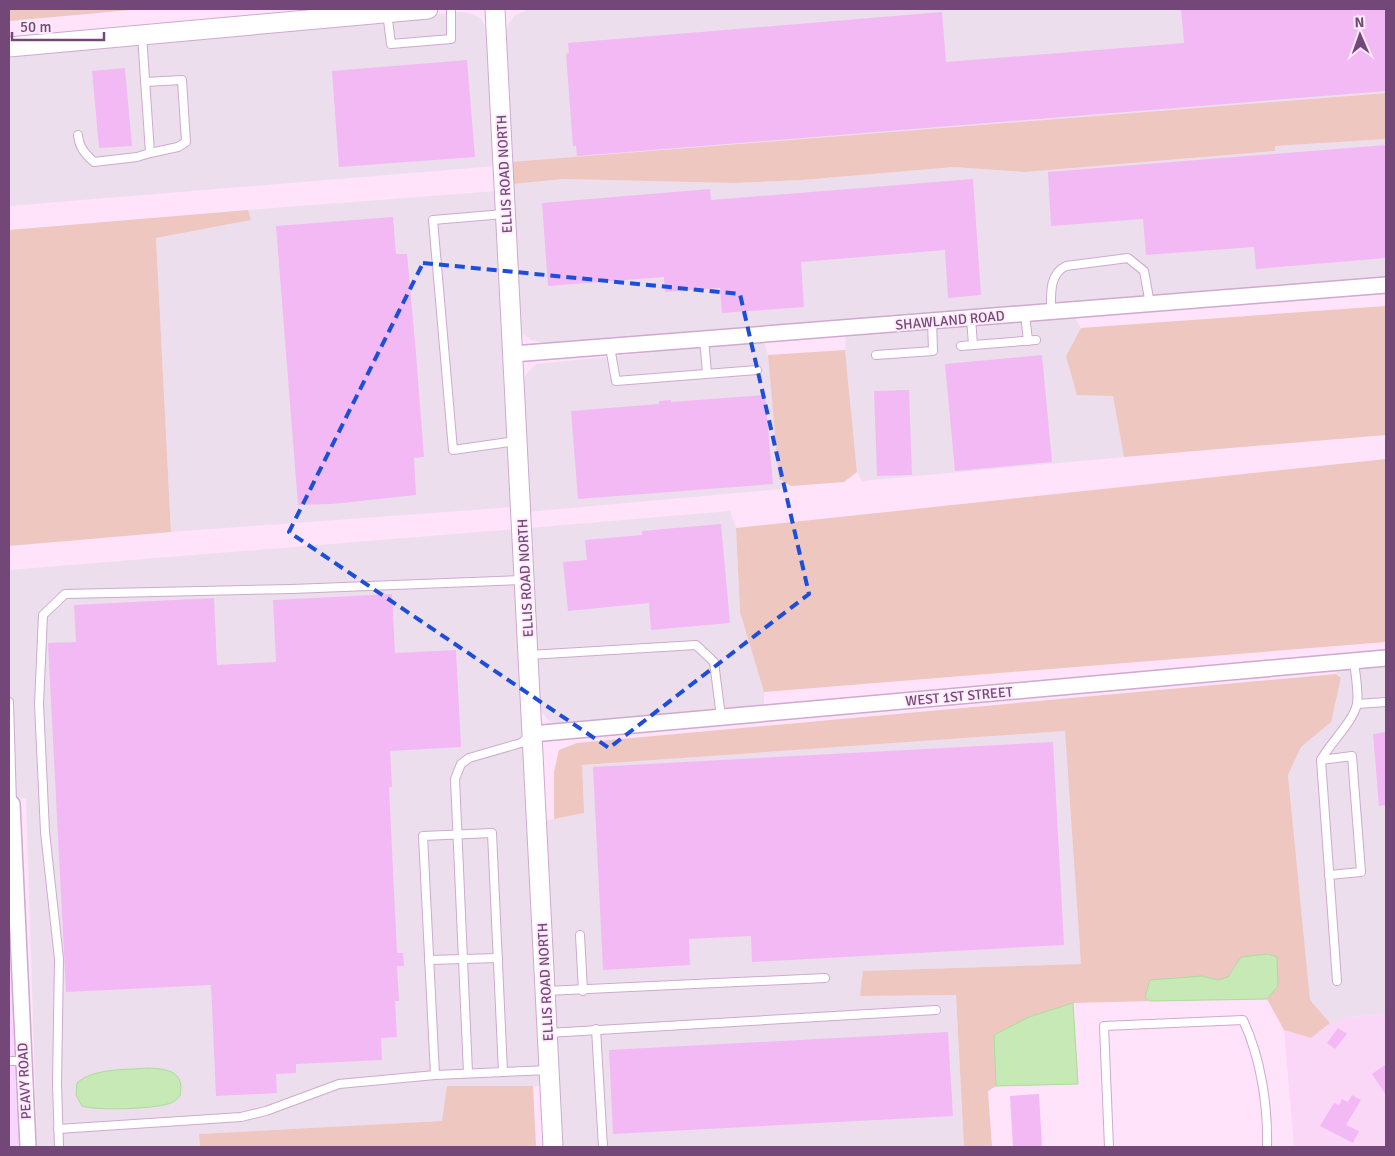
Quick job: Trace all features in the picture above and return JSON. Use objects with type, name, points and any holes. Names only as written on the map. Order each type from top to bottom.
[{"type":"street","points":[[9,47],[428,9]]},
{"type":"street","name":"ELLIS ROAD NORTH","points":[[496,9],[553,1147]]},
{"type":"street","name":"SHAWLAND ROAD","points":[[513,354],[1386,285]]},
{"type":"street","name":"WEST 1ST STREET","points":[[532,734],[1386,658]]},
{"type":"street","name":"PEAVY ROAD","points":[[12,804],[16,1061],[28,1147]]},
{"type":"lane","points":[[387,12],[391,44],[452,39],[451,9]]},
{"type":"lane","points":[[142,35],[150,153]]},
{"type":"lane","points":[[78,135],[79,143],[85,154],[94,162],[137,157],[178,147],[186,142],[182,80],[145,82]]},
{"type":"lane","points":[[506,214],[433,220],[453,450],[517,441]]},
{"type":"lane","points":[[1051,311],[1053,280],[1059,269],[1066,266],[1128,258],[1144,271],[1150,304]]},
{"type":"lane","points":[[961,346],[1032,341],[1025,314]]},
{"type":"lane","points":[[971,318],[973,345]]},
{"type":"lane","points":[[876,355],[933,351],[932,321]]},
{"type":"lane","points":[[704,339],[707,373]]},
{"type":"lane","points":[[610,347],[616,381],[757,370]]},
{"type":"lane","points":[[59,1147],[57,1084],[59,959],[45,832],[39,704],[43,615],[65,594],[292,589],[524,580]]},
{"type":"lane","points":[[529,655],[696,645],[714,662],[721,717]]},
{"type":"lane","points":[[1337,981],[1321,760],[1328,745],[1340,735],[1357,704],[1354,660]]},
{"type":"lane","points":[[9,702],[12,804]]},
{"type":"lane","points":[[1357,704],[1386,702]]},
{"type":"lane","points":[[468,1073],[461,959],[455,779],[461,764],[468,758],[521,744],[532,734]]},
{"type":"lane","points":[[1321,760],[1352,756],[1361,872],[1329,875]]},
{"type":"lane","points":[[435,1074],[423,836],[492,833],[503,1072]]},
{"type":"lane","points":[[580,934],[583,991]]},
{"type":"lane","points":[[429,960],[498,958]]},
{"type":"lane","points":[[546,991],[583,991],[825,978]]},
{"type":"lane","points":[[548,1034],[596,1029],[936,1010]]},
{"type":"lane","points":[[1109,1147],[1104,1026],[1243,1020],[1250,1036],[1268,1121],[1267,1147]]},
{"type":"lane","points":[[596,1029],[603,1147]]},
{"type":"lane","points":[[58,1129],[241,1117],[266,1111],[339,1084],[435,1074],[549,1070]]},
{"type":"highlighted area","points":[[423,263],[740,294],[809,594],[609,748],[289,532]]},
{"type":"shaded area","points":[[9,9],[142,9],[9,21]]},
{"type":"shaded area","points":[[529,9],[1386,9],[1386,93],[510,162],[504,42],[508,25],[514,16]]},
{"type":"shaded area","points":[[460,12],[473,14],[482,20],[490,37],[496,166],[9,206],[10,54]]},
{"type":"shaded area","points":[[1386,93],[1386,139],[1275,146],[1275,151],[1025,172],[954,167],[802,180],[732,183],[564,179],[512,184],[510,162]]},
{"type":"shaded area","points":[[1386,139],[1386,277],[545,343],[531,340],[523,334],[517,324],[512,184],[564,179],[732,183],[802,180],[954,167],[1025,172],[1274,151],[1275,146]]},
{"type":"shaded area","points":[[498,191],[514,507],[171,532],[156,238],[250,220],[248,210]]},
{"type":"shaded area","points":[[248,210],[251,220],[156,238],[171,532],[9,546],[9,230]]},
{"type":"shaded area","points":[[1386,306],[1386,435],[1124,457],[1113,396],[1077,395],[1066,356],[1081,328]]},
{"type":"shaded area","points":[[1073,315],[1081,328],[1066,356],[1113,395],[1124,457],[862,481],[857,472],[845,350],[846,334]]},
{"type":"shaded area","points":[[764,341],[768,355],[781,489],[527,512],[522,389],[526,374],[536,364]]},
{"type":"shaded area","points":[[845,350],[857,472],[844,482],[791,486],[779,479],[768,355]]},
{"type":"shaded area","points":[[1386,459],[1386,642],[764,692],[740,612],[736,528]]},
{"type":"shaded area","points":[[730,511],[736,528],[740,612],[764,692],[764,706],[558,725],[548,720],[542,712],[537,693],[529,528]]},
{"type":"shaded area","points":[[515,529],[544,1086],[447,1086],[443,1121],[200,1134],[200,1147],[37,1147],[26,798],[9,799],[9,570]]},
{"type":"shaded area","points":[[1386,665],[1386,1014],[1350,1017],[1330,1023],[1310,1000],[1288,775],[1301,747],[1331,721],[1341,678],[1336,674],[1337,670]]},
{"type":"shaded area","points":[[1336,674],[1341,678],[1331,722],[1301,747],[1288,775],[1310,1000],[1330,1023],[1311,1038],[1284,1030],[1267,999],[1278,986],[1241,957],[1228,977],[1218,980],[1202,976],[1145,997],[1150,1001],[1073,1003],[1029,1017],[994,1035],[996,1086],[988,1091],[992,1147],[964,1147],[956,995],[860,996],[863,971],[1081,964],[1065,731],[582,765],[584,813],[554,819],[554,772],[559,750],[577,743]]},
{"type":"shaded area","points":[[1065,731],[1081,964],[863,971],[861,996],[956,995],[964,1147],[562,1147],[544,821],[583,813],[582,765]]},
{"type":"shaded area","points":[[9,858],[20,1147],[9,1147]]},
{"type":"shaded area","points":[[1268,954],[1277,957],[1278,986],[1267,999],[1150,1001],[1145,997],[1150,980],[1202,976],[1218,980],[1228,977],[1241,957]]},
{"type":"shaded area","points":[[1073,1003],[1078,1084],[996,1086],[994,1035],[1029,1017]]},
{"type":"shaded area","points":[[1386,1014],[1386,1147],[1294,1147],[1284,1030],[1311,1038],[1330,1023],[1350,1017]]},
{"type":"shaded area","points":[[148,1068],[162,1069],[177,1076],[180,1081],[180,1096],[172,1102],[163,1105],[112,1109],[82,1106],[76,1095],[77,1083],[92,1075],[101,1072]]},
{"type":"shaded area","points":[[447,1086],[533,1086],[536,1147],[200,1147],[199,1134],[442,1121]]},
{"type":"building","points":[[1181,9],[1386,9],[1386,91],[577,156],[576,146],[573,146],[566,54],[569,53],[568,43],[942,12],[946,62],[1184,43]]},
{"type":"building","points":[[467,60],[475,157],[339,167],[332,71]]},
{"type":"building","points":[[125,68],[132,146],[99,148],[92,71]]},
{"type":"building","points":[[1386,145],[1386,258],[1256,269],[1254,247],[1146,255],[1143,219],[1051,226],[1048,172]]},
{"type":"building","points":[[973,179],[981,295],[948,298],[945,250],[801,262],[804,307],[722,313],[720,288],[665,292],[664,277],[548,286],[542,203],[710,189],[711,200]]},
{"type":"building","points":[[393,217],[396,254],[407,254],[416,354],[424,457],[414,458],[416,495],[332,504],[298,505],[276,226]]},
{"type":"building","points":[[1042,355],[1052,462],[955,471],[945,364]]},
{"type":"building","points":[[909,390],[912,475],[877,476],[874,391]]},
{"type":"building","points":[[765,395],[773,484],[578,499],[571,411],[659,404],[659,401],[671,400],[671,402]]},
{"type":"building","points":[[721,524],[730,623],[651,630],[649,603],[568,611],[563,562],[587,560],[585,540],[642,535],[642,531]]},
{"type":"building","points":[[392,594],[395,653],[456,650],[461,747],[390,751],[392,787],[389,787],[397,953],[403,953],[404,966],[397,966],[399,1001],[395,1001],[397,1037],[381,1038],[382,1060],[296,1064],[296,1073],[276,1074],[277,1093],[216,1096],[211,985],[66,992],[48,643],[76,642],[74,605],[214,598],[217,665],[276,662],[273,600]]},
{"type":"building","points":[[1386,732],[1386,805],[1379,806],[1373,734]]},
{"type":"building","points":[[1053,742],[1064,945],[752,962],[751,936],[689,939],[690,965],[603,970],[593,767]]},
{"type":"building","points":[[1338,1028],[1347,1034],[1335,1049],[1327,1043]]},
{"type":"building","points":[[948,1032],[953,1116],[613,1134],[609,1050]]},
{"type":"building","points":[[1386,1064],[1386,1095],[1372,1074]]},
{"type":"building","points":[[1039,1094],[1042,1147],[1013,1147],[1010,1096]]},
{"type":"building","points":[[1352,1095],[1361,1100],[1346,1125],[1359,1131],[1353,1143],[1320,1126],[1334,1103],[1339,1105],[1342,1099],[1348,1102]]}]
